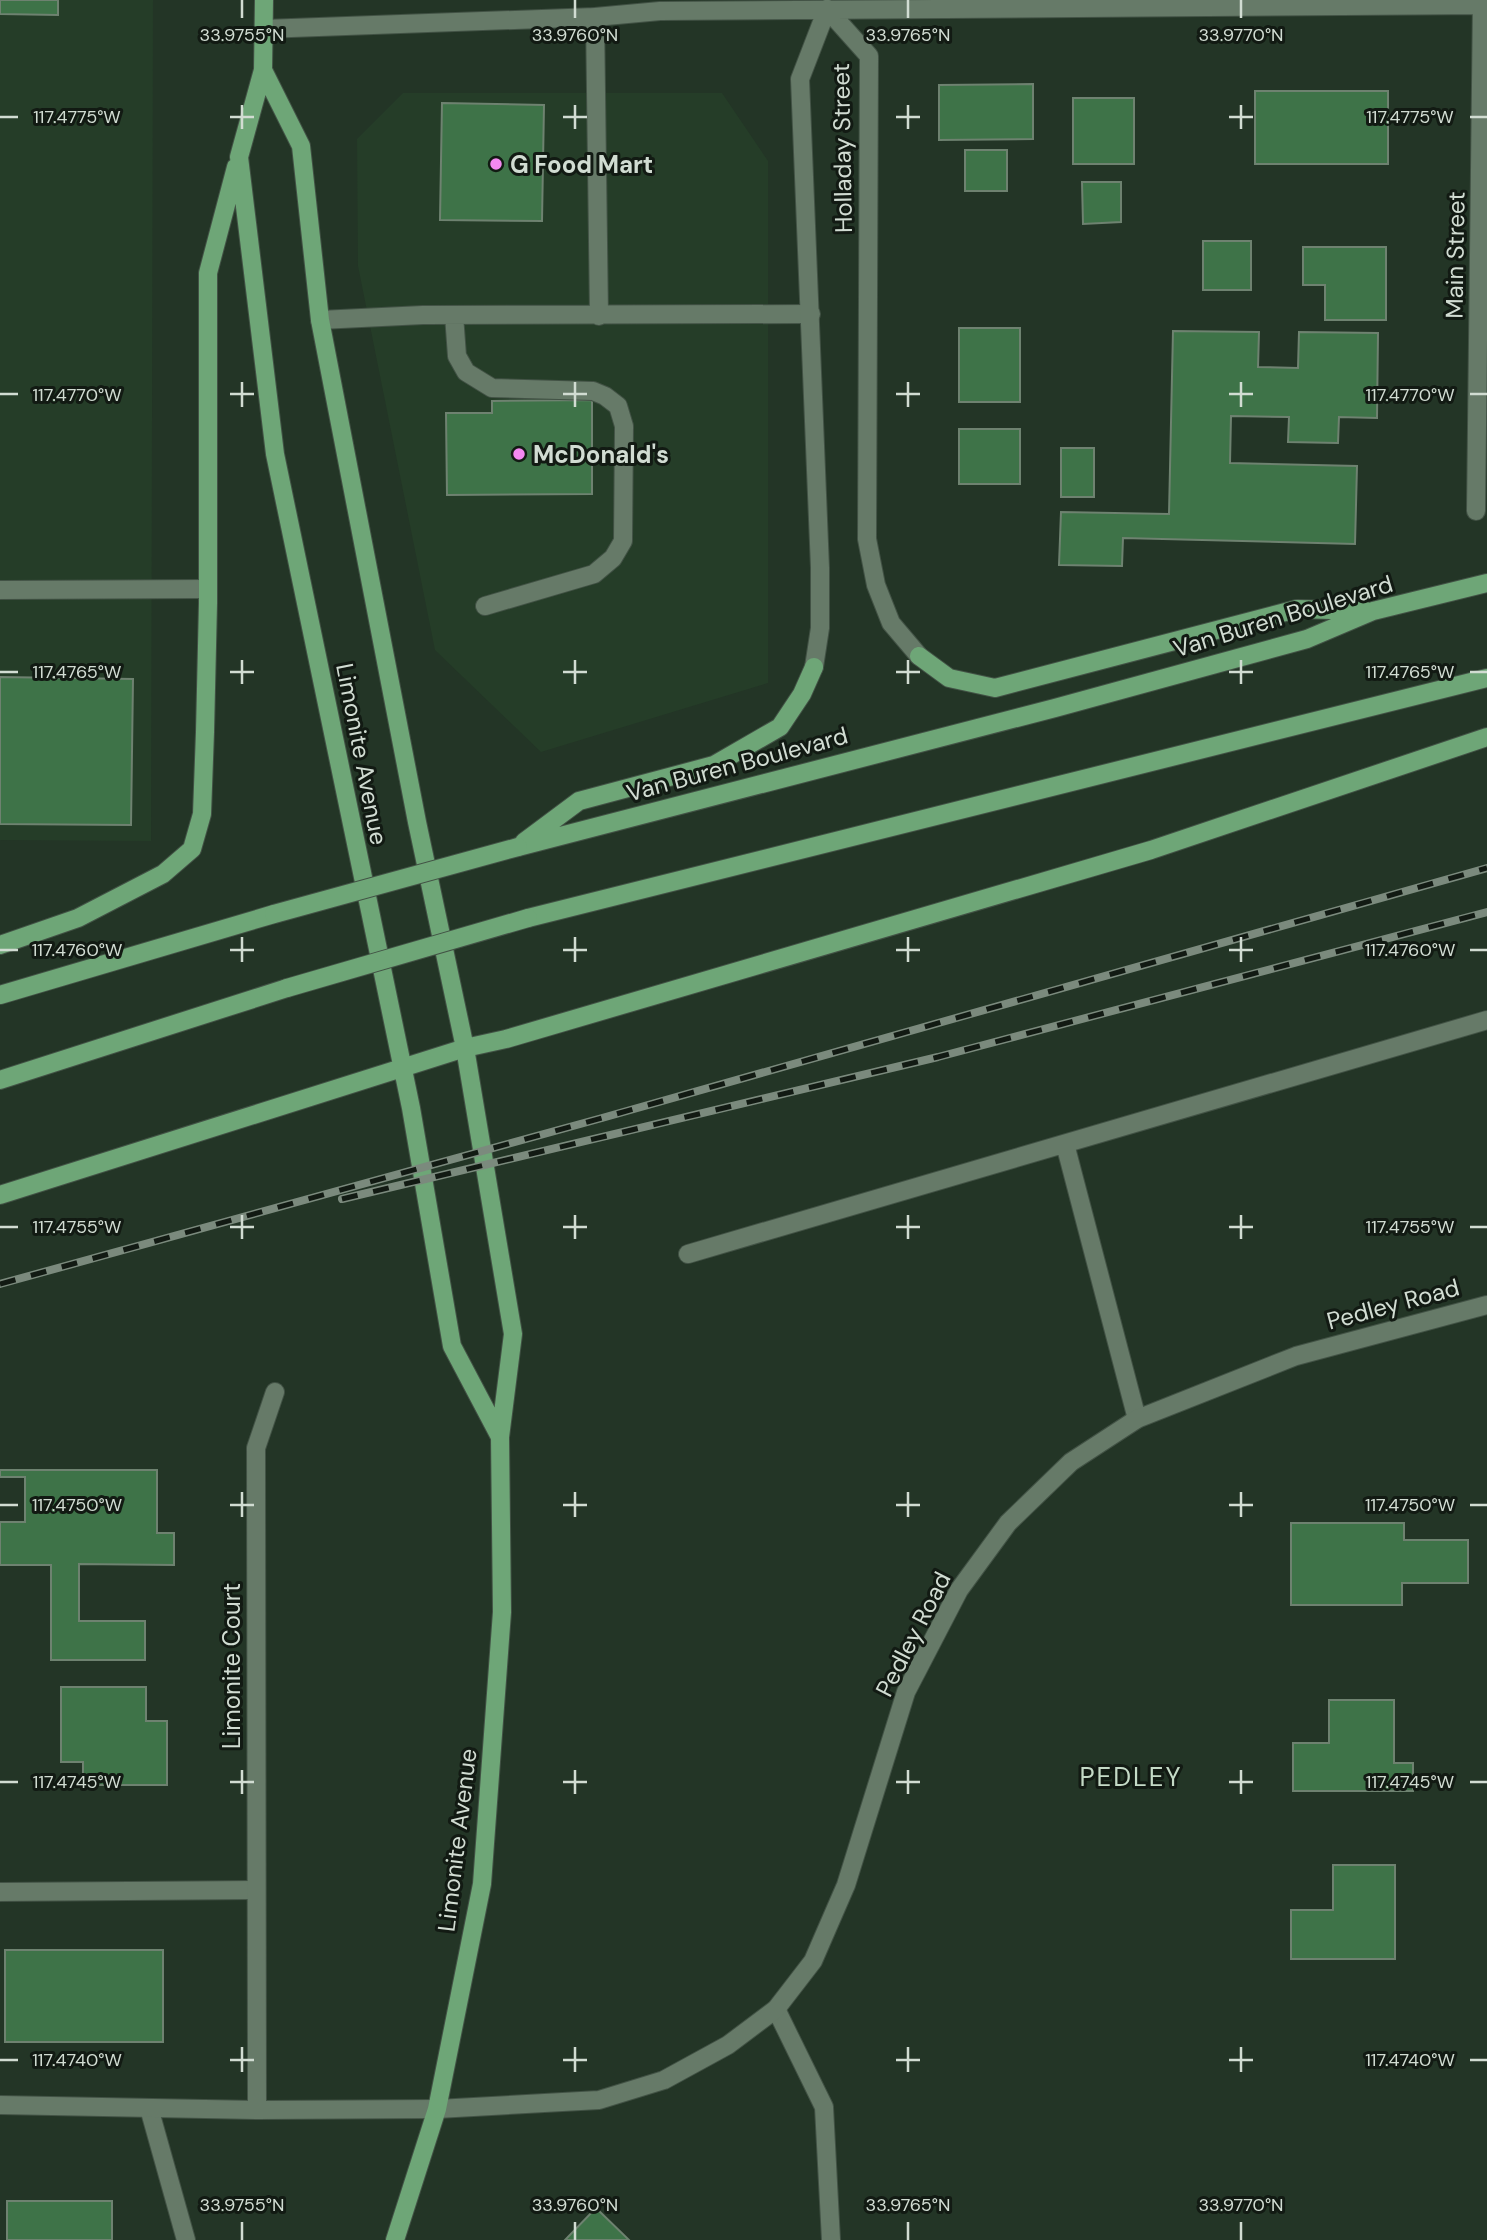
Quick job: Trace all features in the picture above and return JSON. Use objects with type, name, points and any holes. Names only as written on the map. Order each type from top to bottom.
[{"type":"main road","name":"Limonite Avenue","points":[[264,0],[263,70],[239,157],[275,454],[411,1108],[452,1346],[500,1437]]},
{"type":"main road","name":"Limonite Avenue","points":[[263,70],[301,146],[320,320],[415,809],[465,1048],[513,1334],[500,1437],[502,1612],[482,1884],[437,2109],[395,2240]]},
{"type":"main road","points":[[0,945],[78,918],[163,874],[192,849],[202,814],[208,589],[208,273],[239,157]]},
{"type":"main road","name":"Van Buren Boulevard","points":[[0,995],[274,914],[518,847],[1055,708],[1307,639],[1373,611],[1487,583]]},
{"type":"main road","points":[[919,656],[949,678],[995,688],[1297,609],[1373,611]]},
{"type":"main road","points":[[518,847],[579,801],[714,765],[780,727],[802,694],[814,667]]},
{"type":"main road","points":[[0,1080],[286,988],[528,918],[1487,678]]},
{"type":"main road","points":[[0,1195],[465,1048],[506,1039],[1151,850],[1487,737]]},
{"type":"street","points":[[264,29],[595,17],[660,12],[827,9],[872,4],[1484,3]]},
{"type":"street","name":"Main Street","points":[[1476,511],[1484,3]]},
{"type":"street","name":"Holladay Street","points":[[814,667],[820,628],[820,568],[800,79],[827,9],[869,56],[867,539],[876,585],[891,623],[919,656]]},
{"type":"street","points":[[595,17],[599,316]]},
{"type":"street","points":[[320,320],[423,314],[811,314]]},
{"type":"street","points":[[454,315],[457,356],[466,372],[492,388],[593,391],[618,406],[624,426],[623,541],[613,558],[594,574],[485,607]]},
{"type":"street","points":[[0,590],[208,589]]},
{"type":"street","points":[[688,1254],[1487,1020]]},
{"type":"street","points":[[1065,1144],[1137,1419]]},
{"type":"street","name":"Pedley Road","points":[[0,2105],[257,2110],[437,2109],[599,2100],[664,2080],[728,2045],[776,2008],[813,1961],[846,1885],[906,1692],[959,1590],[1008,1523],[1071,1462],[1137,1419],[1296,1356],[1487,1305]]},
{"type":"street","name":"Limonite Court","points":[[257,2110],[256,1448],[275,1392]]},
{"type":"street","points":[[0,1892],[256,1890]]},
{"type":"street","points":[[776,2008],[824,2107],[831,2240]]},
{"type":"street","points":[[149,2108],[186,2240]]},
{"type":"shaded area","points":[[0,0],[153,0],[151,841],[0,840]]},
{"type":"shaded area","points":[[403,93],[722,93],[768,161],[768,683],[541,752],[435,650],[358,266],[357,139]]},
{"type":"building","points":[[0,0],[58,0],[58,15],[0,14]]},
{"type":"building","points":[[1033,84],[1033,139],[939,140],[939,85]]},
{"type":"building","points":[[1255,91],[1388,91],[1388,164],[1255,164]]},
{"type":"building","points":[[1073,98],[1134,98],[1134,164],[1073,164]]},
{"type":"building","points":[[442,103],[544,105],[542,221],[440,220]]},
{"type":"building","points":[[965,150],[1007,150],[1007,191],[965,191]]},
{"type":"building","points":[[1082,182],[1121,182],[1121,222],[1083,224]]},
{"type":"building","points":[[1203,241],[1251,241],[1251,290],[1203,290]]},
{"type":"building","points":[[1303,247],[1386,247],[1386,320],[1325,320],[1325,285],[1303,285]]},
{"type":"building","points":[[959,328],[1020,328],[1020,402],[959,402]]},
{"type":"building","points":[[1173,331],[1259,332],[1258,367],[1298,368],[1299,332],[1378,333],[1377,418],[1339,417],[1338,443],[1288,442],[1289,417],[1231,416],[1230,463],[1357,466],[1355,544],[1123,538],[1122,566],[1059,565],[1061,512],[1169,514]]},
{"type":"building","name":"McDonald's","points":[[592,400],[592,494],[447,495],[446,413],[492,413],[492,401]]},
{"type":"building","points":[[959,429],[1020,429],[1020,484],[959,484]]},
{"type":"building","points":[[1061,448],[1094,448],[1094,497],[1061,497]]},
{"type":"building","points":[[0,677],[133,679],[131,825],[0,824]]},
{"type":"building","points":[[0,1470],[157,1470],[157,1533],[174,1533],[174,1565],[79,1564],[79,1621],[145,1621],[145,1660],[51,1660],[51,1565],[0,1565],[0,1522],[25,1522],[25,1477],[0,1477]]},
{"type":"building","points":[[1291,1523],[1404,1523],[1404,1540],[1468,1540],[1468,1583],[1402,1583],[1402,1605],[1291,1605]]},
{"type":"building","points":[[61,1687],[146,1687],[146,1721],[167,1721],[167,1785],[83,1785],[83,1762],[61,1762]]},
{"type":"building","points":[[1329,1700],[1394,1700],[1394,1763],[1413,1763],[1413,1791],[1293,1791],[1293,1743],[1329,1743]]},
{"type":"building","points":[[1333,1865],[1395,1865],[1395,1959],[1291,1959],[1291,1910],[1333,1910]]},
{"type":"building","points":[[5,1950],[163,1950],[163,2042],[5,2042]]},
{"type":"building","points":[[7,2201],[112,2201],[112,2240],[7,2240]]},
{"type":"building","points":[[596,2208],[629,2240],[565,2240]]},
{"type":"railway","points":[[0,1284],[602,1118],[1487,868]]},
{"type":"railway","points":[[342,1199],[938,1057],[1487,912]]},
{"type":"place","name":"G Food Mart","points":[[496,164]]},
{"type":"place","name":"McDonald's","points":[[519,454]]},
{"type":"district","name":"PEDLEY","points":[[1131,1777]]}]
